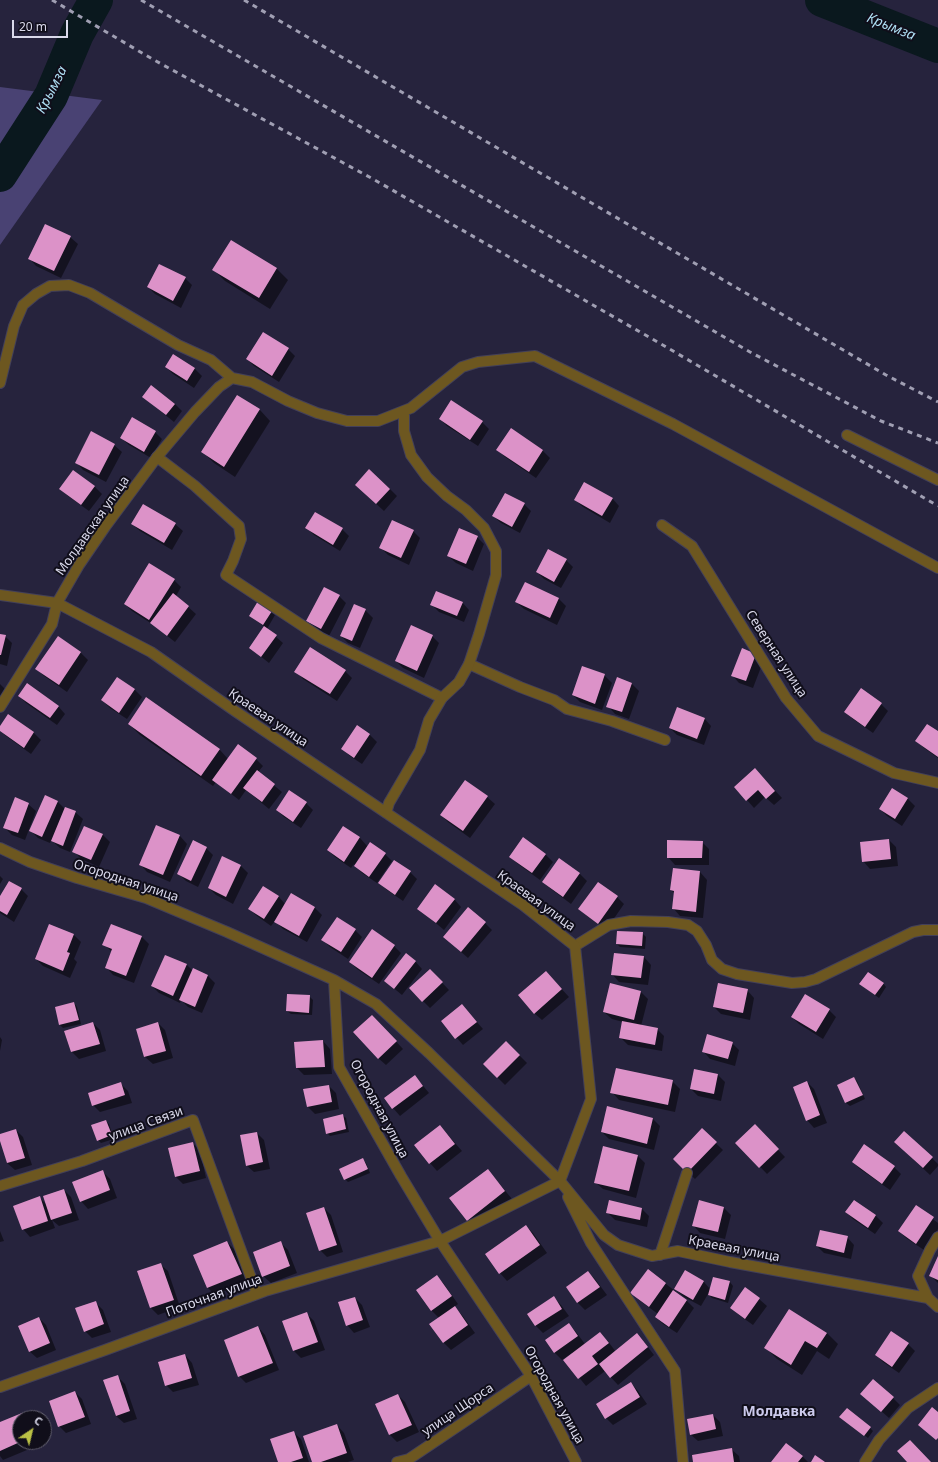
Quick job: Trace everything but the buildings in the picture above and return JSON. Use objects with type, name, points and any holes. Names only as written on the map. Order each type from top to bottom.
[{"type":"street","points":[[0,383],[14,326],[23,305],[36,294],[50,286],[69,286],[90,293],[178,345],[211,360],[232,378],[252,382],[288,401],[317,413],[347,421],[378,421],[411,408],[462,367],[478,362],[535,356],[673,424],[938,568]]},
{"type":"street","name":"Молдавская улица","points":[[0,707],[52,624],[57,604],[79,565],[105,527],[157,457],[195,412],[219,387],[232,378]]},
{"type":"street","points":[[386,813],[389,803],[420,750],[429,720],[442,698],[459,682],[469,664],[480,634],[496,575],[496,551],[484,528],[466,510],[447,496],[427,477],[411,455],[404,431],[404,411]]},
{"type":"street","points":[[847,435],[938,480]]},
{"type":"street","points":[[157,457],[195,486],[239,526],[241,539],[226,575],[321,638],[442,698]]},
{"type":"street","name":"Северная улица","points":[[662,525],[692,546],[786,698],[818,736],[894,773],[938,783]]},
{"type":"street","name":"Краевая улица","points":[[0,595],[57,604],[151,652],[235,711],[523,905],[575,946],[591,1099],[560,1181],[604,1235],[618,1245],[652,1256],[678,1251],[730,1262],[928,1298]]},
{"type":"street","points":[[469,664],[520,687],[554,700],[567,709],[612,721],[665,740]]},
{"type":"street","name":"Огородная улица","points":[[0,848],[30,862],[77,878],[146,898],[227,932],[334,980],[339,1067],[440,1241],[531,1376],[576,1462]]},
{"type":"street","points":[[575,946],[609,925],[631,920],[668,922],[688,925],[697,932],[706,945],[712,960],[722,969],[737,974],[792,983],[816,979],[913,932],[938,930]]},
{"type":"street","points":[[334,980],[376,1004],[435,1058],[560,1181],[591,1243],[675,1370],[683,1462]]},
{"type":"street","name":"улица Связи","points":[[0,1186],[82,1161],[193,1120],[257,1294]]},
{"type":"street","points":[[660,1255],[687,1173]]},
{"type":"street","name":"Поточная улица","points":[[0,1386],[105,1350],[257,1294],[440,1241],[560,1181]]},
{"type":"street","points":[[938,1237],[918,1276],[928,1298],[938,1307]]},
{"type":"street","name":"улица Щорса","points":[[397,1462],[410,1460],[531,1376]]},
{"type":"street","points":[[865,1462],[879,1440],[908,1408],[938,1388]]},
{"type":"shaded area","points":[[0,87],[102,100],[0,245]]},
{"type":"waterway","name":"Крымза","points":[[0,175],[51,96],[77,34],[96,0]]},
{"type":"waterway","name":"Крымза","points":[[822,0],[938,46]]},
{"type":"railway","points":[[52,0],[154,60],[373,179],[661,344],[938,506]]},
{"type":"railway","points":[[141,0],[750,352],[881,421],[938,443]]},
{"type":"railway","points":[[244,0],[886,375],[938,402]]},
{"type":"district","name":"Молдавка","points":[[779,1412]]}]
